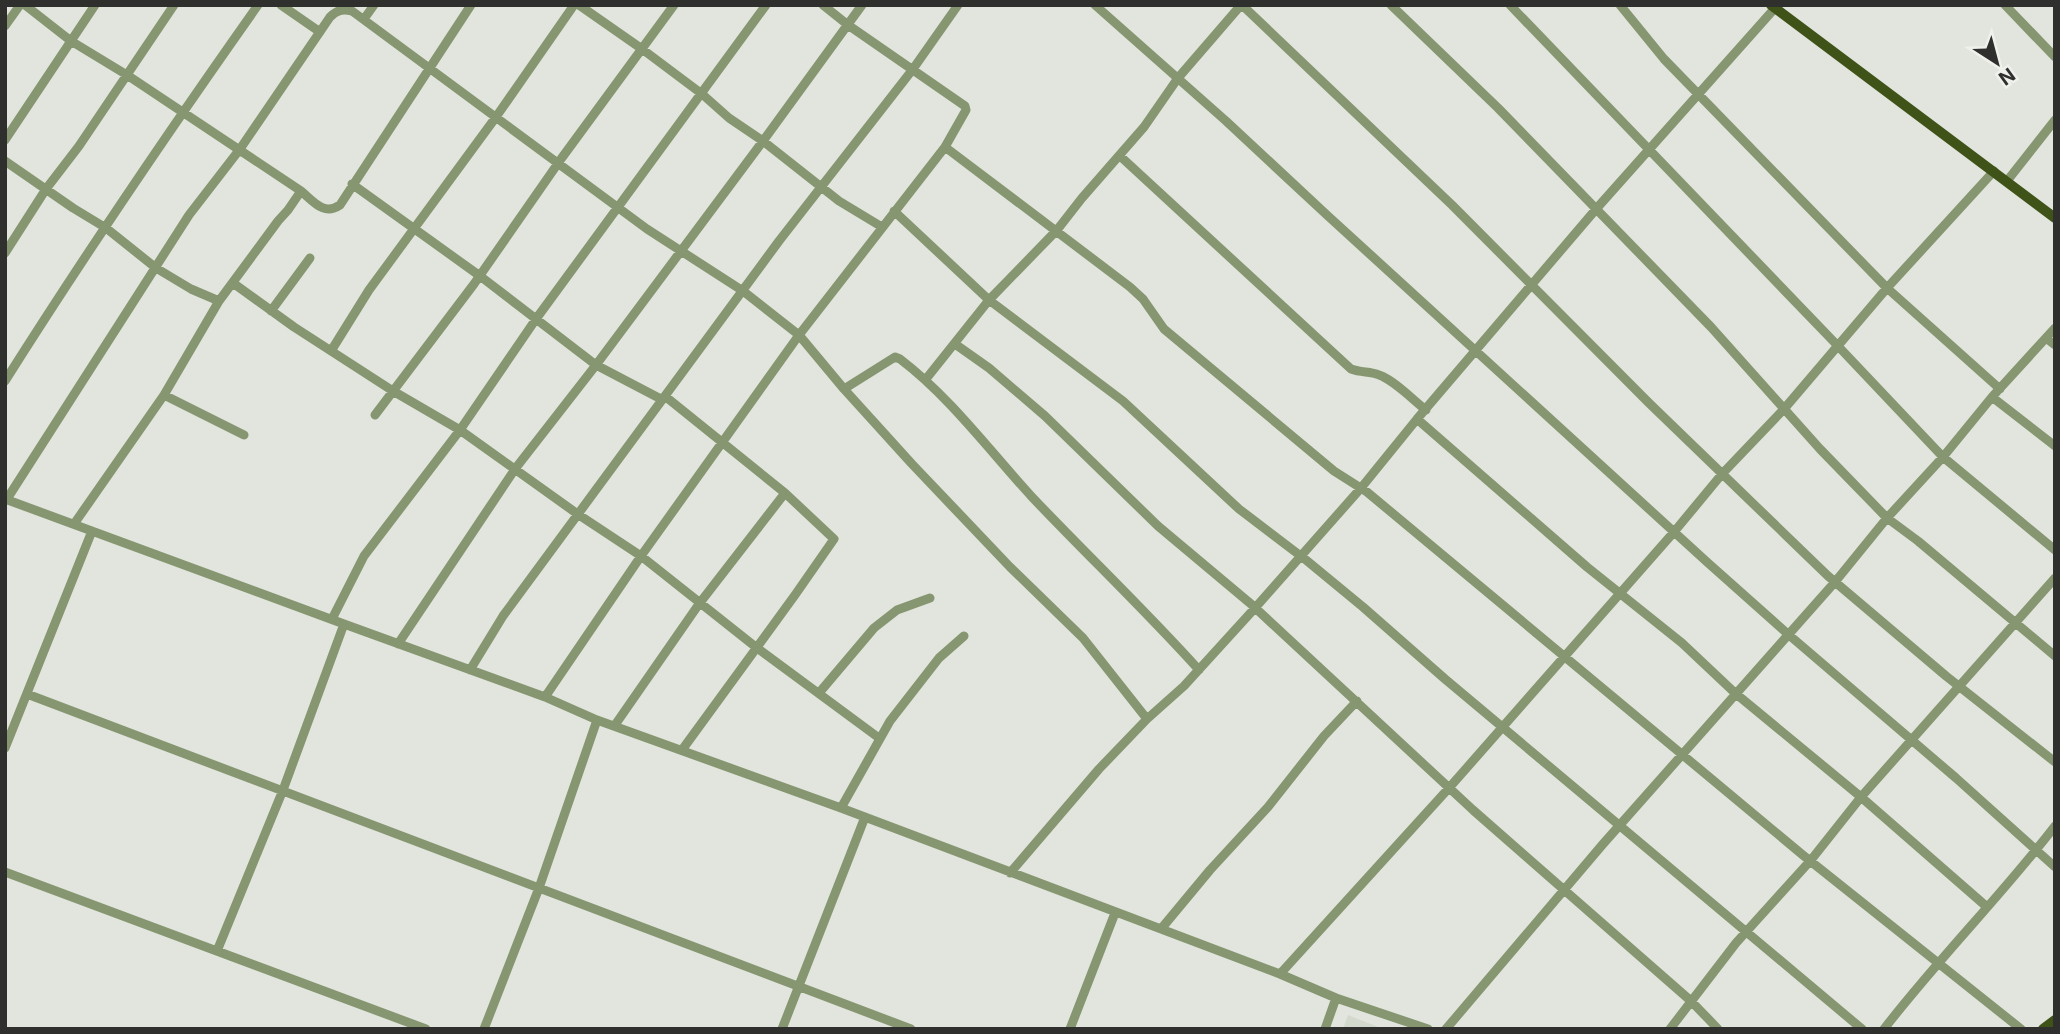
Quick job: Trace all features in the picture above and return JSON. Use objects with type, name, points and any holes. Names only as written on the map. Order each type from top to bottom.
[{"type":"main road","points":[[1773,7],[2055,218]]},
{"type":"main road","points":[[2043,1029],[2055,1020]]},
{"type":"street","points":[[5,26],[20,5]]},
{"type":"street","points":[[25,5],[71,41],[240,149],[321,207],[332,210],[340,205],[471,5]]},
{"type":"street","points":[[5,140],[95,5]]},
{"type":"street","points":[[5,253],[46,189],[79,146],[174,5]]},
{"type":"street","points":[[5,381],[62,290],[258,5]]},
{"type":"street","points":[[281,5],[320,32]]},
{"type":"street","points":[[364,19],[374,5]]},
{"type":"street","points":[[331,351],[369,290],[576,5],[642,49],[839,201],[882,227]]},
{"type":"street","points":[[375,415],[480,275],[674,5]]},
{"type":"street","points":[[332,619],[364,556],[460,430],[536,319],[766,5]]},
{"type":"street","points":[[545,697],[721,443],[799,335],[945,147],[966,110],[965,106],[822,5]]},
{"type":"street","points":[[398,644],[515,469],[596,365],[862,5]]},
{"type":"street","points":[[471,670],[503,616],[821,185],[913,69],[958,5]]},
{"type":"street","points":[[1095,5],[1788,635],[2055,867]]},
{"type":"street","points":[[926,379],[989,300],[1057,230],[1120,156],[1178,78],[1241,5],[1452,205],[1530,286],[1835,582],[2055,762]]},
{"type":"street","points":[[1391,5],[1597,208],[1887,518],[2055,656]]},
{"type":"street","points":[[1510,5],[1943,457],[2055,550]]},
{"type":"street","points":[[1620,5],[1664,59],[1887,288],[2000,389]]},
{"type":"street","points":[[2005,5],[2055,57]]},
{"type":"street","points":[[1010,873],[1099,769],[1199,670],[1361,488],[1530,286],[1773,7]]},
{"type":"street","points":[[1147,719],[1083,638],[1010,567],[844,389],[799,335],[743,291],[618,208],[364,19],[343,9],[336,11],[320,32],[240,149],[189,215],[6,499],[865,817],[1280,974],[1336,998],[1428,1029]]},
{"type":"street","points":[[2007,181],[2055,120]]},
{"type":"street","points":[[945,147],[1130,287],[1143,299],[1164,329],[1334,471],[1361,488],[1804,856],[2021,1029]]},
{"type":"street","points":[[1120,156],[1351,369],[1383,376],[1426,410]]},
{"type":"street","points":[[5,161],[106,228],[156,268],[191,289],[219,301]]},
{"type":"street","points":[[1280,974],[1449,788],[1722,474],[1784,409],[1887,288],[1994,171]]},
{"type":"street","points":[[352,184],[480,275],[596,365],[659,398],[666,397],[785,493],[834,539],[682,750]]},
{"type":"street","points":[[74,524],[164,395],[219,301],[301,191]]},
{"type":"street","points":[[894,211],[989,300],[1123,401],[1239,509],[1300,556],[1862,1029]]},
{"type":"street","points":[[271,312],[310,258]]},
{"type":"street","points":[[233,284],[271,312],[393,391],[460,430],[641,556],[699,604],[879,738]]},
{"type":"street","points":[[1446,1029],[1735,693],[1835,582],[1887,518],[1943,457],[1992,397],[2055,328]]},
{"type":"street","points":[[2046,338],[2055,345]]},
{"type":"street","points":[[955,344],[989,368],[1036,408],[1158,526],[1255,608],[1449,788],[1690,1001],[1718,1029]]},
{"type":"street","points":[[844,389],[895,357],[926,379],[1032,497],[1199,670]]},
{"type":"street","points":[[164,395],[244,435]]},
{"type":"street","points":[[1992,397],[2055,446]]},
{"type":"street","points":[[1417,419],[1587,567],[1682,643],[1735,693],[1861,797],[1987,907]]},
{"type":"street","points":[[615,725],[699,604],[785,493]]},
{"type":"street","points":[[5,748],[92,531]]},
{"type":"street","points":[[1670,1029],[1747,931],[1811,860],[1861,797],[2055,578]]},
{"type":"street","points":[[819,693],[874,628],[897,610],[930,598]]},
{"type":"street","points":[[217,951],[282,790],[344,625]]},
{"type":"street","points":[[841,808],[879,738],[939,658],[964,636]]},
{"type":"street","points":[[27,694],[911,1029]]},
{"type":"street","points":[[1161,929],[1268,807],[1324,736],[1357,701]]},
{"type":"street","points":[[484,1029],[539,888],[597,720]]},
{"type":"street","points":[[782,1029],[865,817]]},
{"type":"street","points":[[1884,1029],[1909,996],[2055,826]]},
{"type":"street","points":[[5,872],[426,1029]]},
{"type":"street","points":[[1070,1029],[1115,913]]},
{"type":"street","points":[[1325,1029],[1336,998]]},
{"type":"shaded area","points":[[1348,1015],[1383,1029],[1343,1029]]}]
